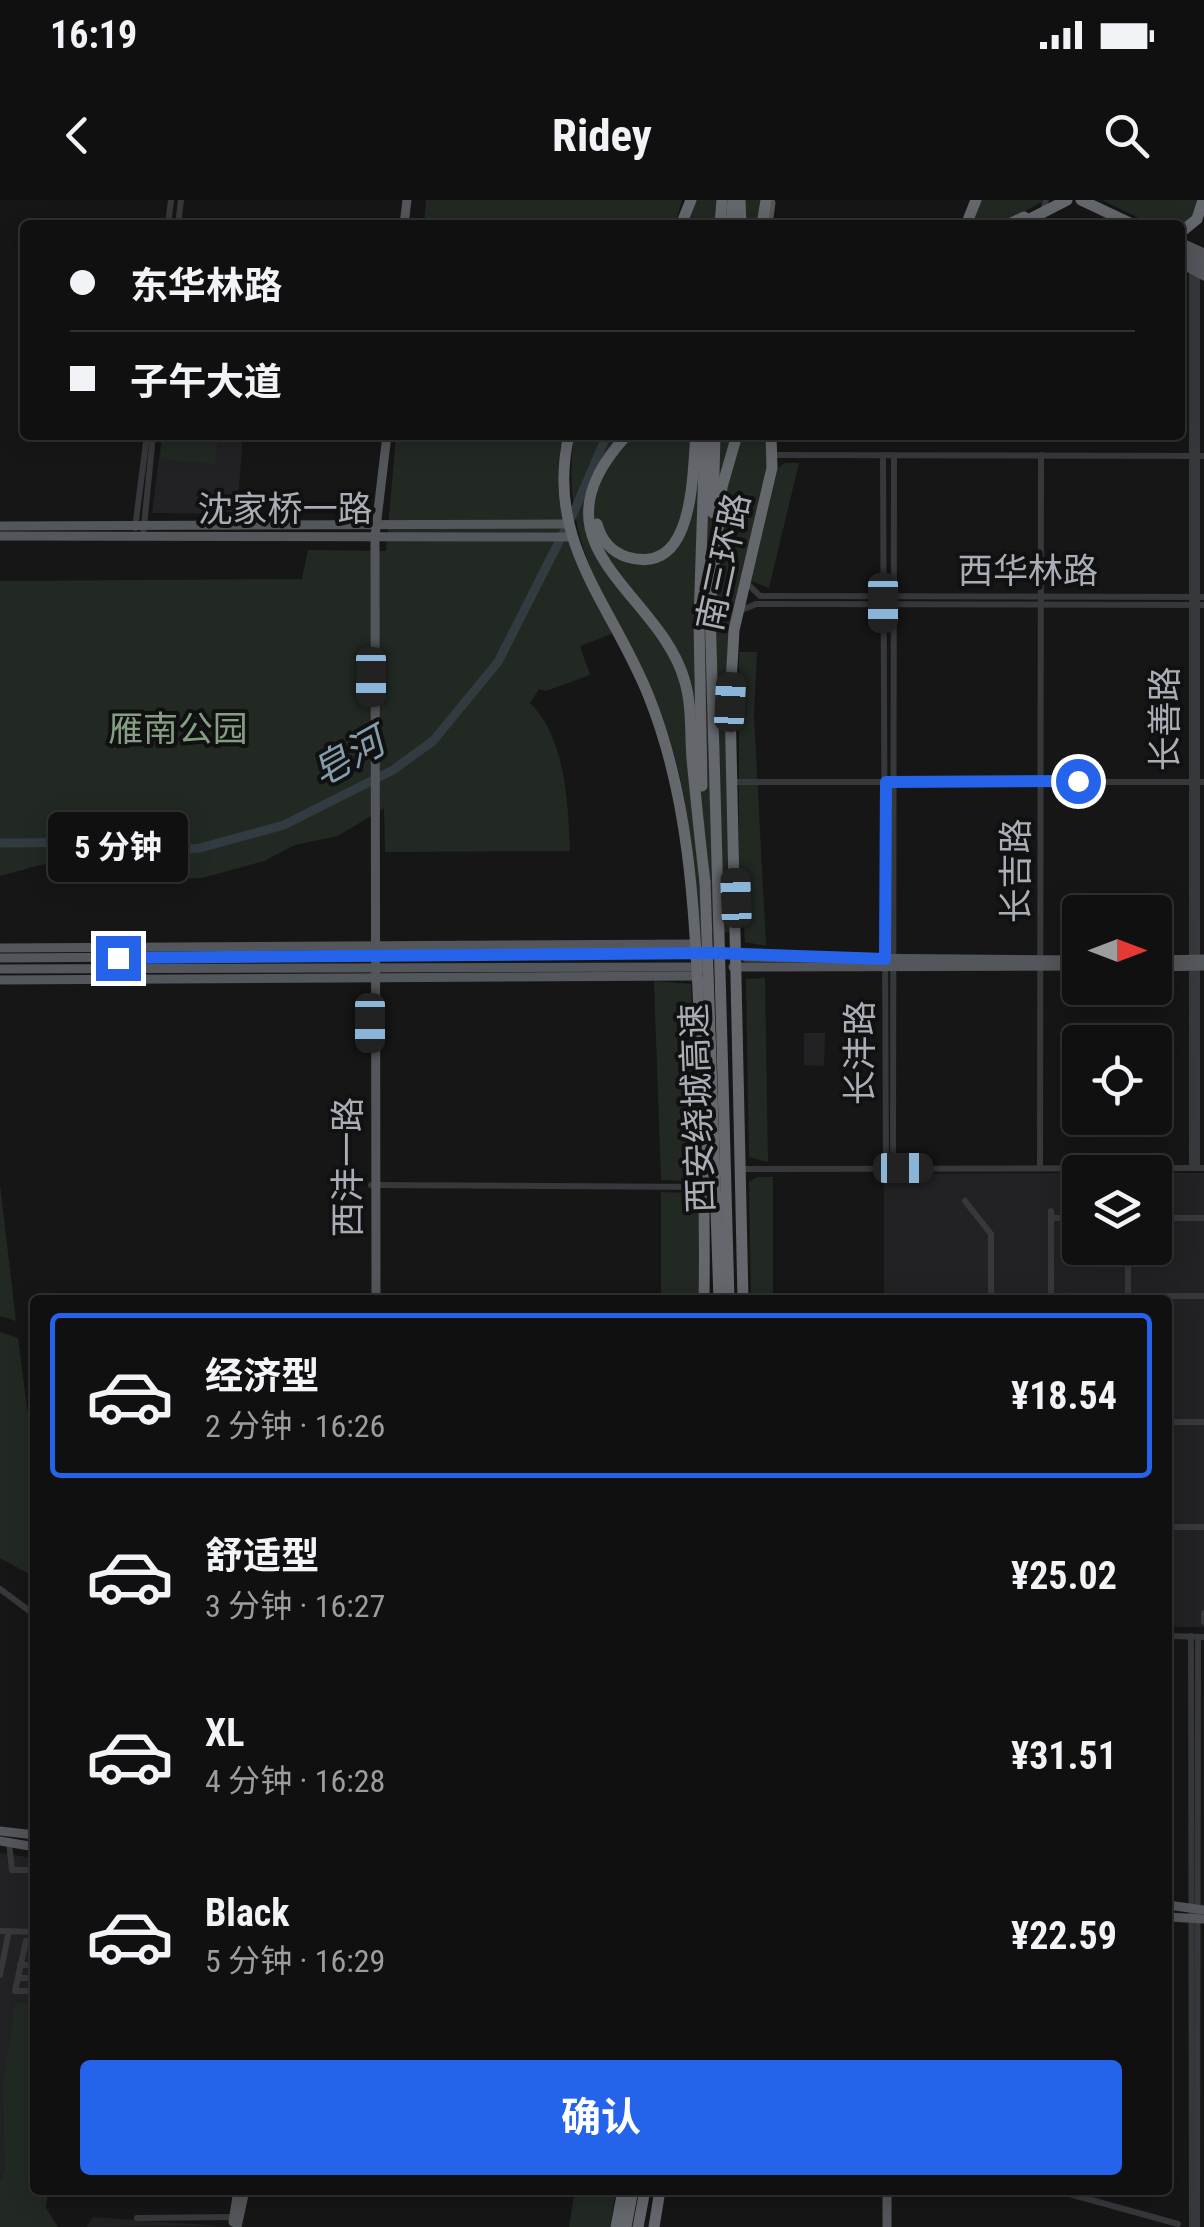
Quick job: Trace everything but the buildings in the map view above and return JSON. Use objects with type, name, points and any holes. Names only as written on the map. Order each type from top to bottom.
[{"type":"highway","points":[[1030,220],[1055,200]]},
{"type":"highway","points":[[1031,220],[1066,200],[1114,220]]},
{"type":"highway","points":[[1081,200],[1114,220]]},
{"type":"highway","points":[[1096,200],[1114,220]]},
{"type":"highway","points":[[1185,228],[1197,219],[1203,200]]},
{"type":"highway","points":[[569,440],[565,508],[571,537],[637,669],[664,738],[682,813],[697,971],[704,1295]]},
{"type":"highway","points":[[624,440],[598,478],[592,505],[593,533],[607,570],[670,644],[685,681],[705,882]]},
{"type":"highway","points":[[633,440],[607,470],[597,521],[612,549],[640,559],[662,554],[684,527],[695,440]]},
{"type":"highway","name":"西安绕城高速","points":[[705,440],[699,622],[718,1295]]},
{"type":"highway","name":"西安绕城高速","points":[[716,440],[710,607],[730,1295]]},
{"type":"highway","points":[[710,607],[722,486],[736,440]]},
{"type":"highway","name":"南三环路","points":[[743,1295],[730,702],[738,614],[774,455],[772,440]]},
{"type":"highway","points":[[616,2227],[622,2195]]},
{"type":"highway","points":[[626,2227],[632,2195]]},
{"type":"highway","points":[[638,2227],[644,2195]]},
{"type":"highway","points":[[654,2227],[659,2195]]},
{"type":"main road","name":"西沣一路","points":[[373,1295],[373,531],[383,440]]},
{"type":"main road","name":"沈家桥一路","points":[[0,526],[571,537]]},
{"type":"main road","name":"沈家桥一路","points":[[0,536],[140,531]]},
{"type":"main road","name":"沈家桥一路","points":[[373,531],[571,537]]},
{"type":"main road","points":[[0,948],[697,971],[737,960]]},
{"type":"main road","points":[[59,948],[78,964]]},
{"type":"main road","points":[[0,980],[695,948],[737,960],[1062,963]]},
{"type":"main road","points":[[0,958],[78,964]]},
{"type":"main road","points":[[0,969],[78,964],[373,962]]},
{"type":"main road","points":[[0,1831],[30,1835]]},
{"type":"main road","points":[[4,1841],[30,1845]]},
{"type":"main road","points":[[1172,1905],[1197,1913]]},
{"type":"main road","points":[[1172,1916],[1197,1913]]},
{"type":"main road","points":[[234,2224],[241,2195]]},
{"type":"main road","points":[[889,2195],[889,2227]]},
{"type":"street","points":[[1030,220],[1046,200]]},
{"type":"street","name":"长善路","points":[[1197,1168],[1200,270]]},
{"type":"street","points":[[140,531],[149,440]]},
{"type":"street","points":[[774,455],[1197,456]]},
{"type":"street","name":"长沣路","points":[[883,455],[889,782]]},
{"type":"street","name":"长沣路","points":[[889,1169],[894,455]]},
{"type":"street","name":"长吉路","points":[[1040,455],[1040,1168]]},
{"type":"street","name":"西华林路","points":[[746,576],[748,586],[758,596],[1197,600]]},
{"type":"street","name":"西华林路","points":[[738,614],[756,604],[883,599]]},
{"type":"street","points":[[732,782],[1197,782]]},
{"type":"street","points":[[743,1169],[1197,1168]]},
{"type":"street","points":[[373,1185],[704,1187]]},
{"type":"street","points":[[965,1201],[991,1234],[990,1295]]},
{"type":"street","points":[[1050,1295],[1051,1214],[1062,1216]]},
{"type":"street","points":[[1172,1218],[1204,1218]]},
{"type":"street","points":[[1128,1265],[1128,1295]]},
{"type":"street","points":[[1172,1297],[1204,1296]]},
{"type":"street","points":[[1172,1422],[1204,1422]]},
{"type":"street","points":[[1172,1527],[1204,1527]]},
{"type":"street","points":[[0,1589],[30,1611]]},
{"type":"street","points":[[1204,1613],[1204,1622]]},
{"type":"street","points":[[1172,1636],[1198,1636],[1195,2227]]},
{"type":"street","points":[[4,1841],[12,1870],[30,1870]]},
{"type":"street","points":[[0,1931],[30,1932]]},
{"type":"street","points":[[0,1975],[10,1931]]},
{"type":"street","points":[[30,1940],[26,1940],[15,1990],[30,1991]]},
{"type":"street","points":[[23,1953],[30,1953]]},
{"type":"street","points":[[20,1965],[30,1966]]},
{"type":"street","points":[[18,1978],[30,1978]]},
{"type":"street","points":[[1073,2195],[1178,2224]]},
{"type":"street","points":[[137,2218],[234,2224]]},
{"type":"shaded area","points":[[161,440],[243,440],[237,514],[152,513]]},
{"type":"shaded area","points":[[804,1033],[825,1033],[824,1066],[804,1065]]},
{"type":"shaded area","points":[[1062,1173],[1062,1265],[1172,1265],[1172,1173],[1204,1173],[1204,1627],[1172,1627],[1172,1295],[884,1295],[884,1179],[903,1174]]},
{"type":"shaded area","points":[[0,1853],[30,1857],[30,2003],[15,2004],[5,2168],[0,2181]]},
{"type":"shaded area","points":[[93,2217],[221,2226],[87,2227]]},
{"type":"green space","points":[[426,200],[682,200],[676,220],[424,220]]},
{"type":"green space","points":[[695,200],[762,200],[760,220],[689,220]]},
{"type":"green space","points":[[980,200],[1042,200],[1014,217],[974,220]]},
{"type":"green space","points":[[1102,200],[1200,200],[1196,215],[1185,225],[1185,220],[1143,220]]},
{"type":"green space","points":[[162,440],[217,440],[215,464],[160,459]]},
{"type":"green space","name":"雁南公园","points":[[396,440],[562,440],[558,491],[568,539],[614,633],[580,646],[590,675],[546,691],[539,689],[530,703],[542,717],[558,753],[566,793],[570,851],[385,852],[384,808],[338,836],[295,845],[264,861],[202,878],[159,879],[48,863],[0,876],[0,581],[302,579],[308,550],[386,551]]},
{"type":"green space","points":[[574,440],[766,440],[768,464],[736,599],[734,932],[699,933],[689,830],[674,754],[650,689],[585,554],[571,479]]},
{"type":"green space","points":[[785,463],[799,463],[769,588],[751,581],[778,468]]},
{"type":"green space","points":[[739,652],[757,652],[754,715],[766,946],[745,942],[739,864]]},
{"type":"green space","points":[[765,978],[768,1162],[749,1157],[746,979]]},
{"type":"green space","points":[[654,981],[691,984],[698,1181],[661,1180]]},
{"type":"green space","points":[[757,1177],[773,1177],[773,1295],[751,1295],[749,1182]]},
{"type":"green space","points":[[0,1184],[16,1321],[0,1316]]},
{"type":"green space","points":[[661,1192],[689,1193],[698,1201],[698,1295],[661,1295]]},
{"type":"green space","points":[[0,1332],[18,1338],[30,1430],[30,1574],[0,1558]]},
{"type":"green space","points":[[15,2003],[30,2003],[30,2195],[47,2195],[46,2208],[58,2227],[0,2227],[0,2181],[5,2168],[3,2086]]},
{"type":"green space","points":[[574,2195],[615,2195],[610,2227],[569,2227]]},
{"type":"waterway","name":"皂河","points":[[0,843],[113,842],[151,853],[200,848],[284,825],[393,770],[433,741],[498,662],[573,514],[605,440]]},
{"type":"route","points":[[118,958],[738,953],[746,957],[885,959],[886,782],[1078,781]]}]
